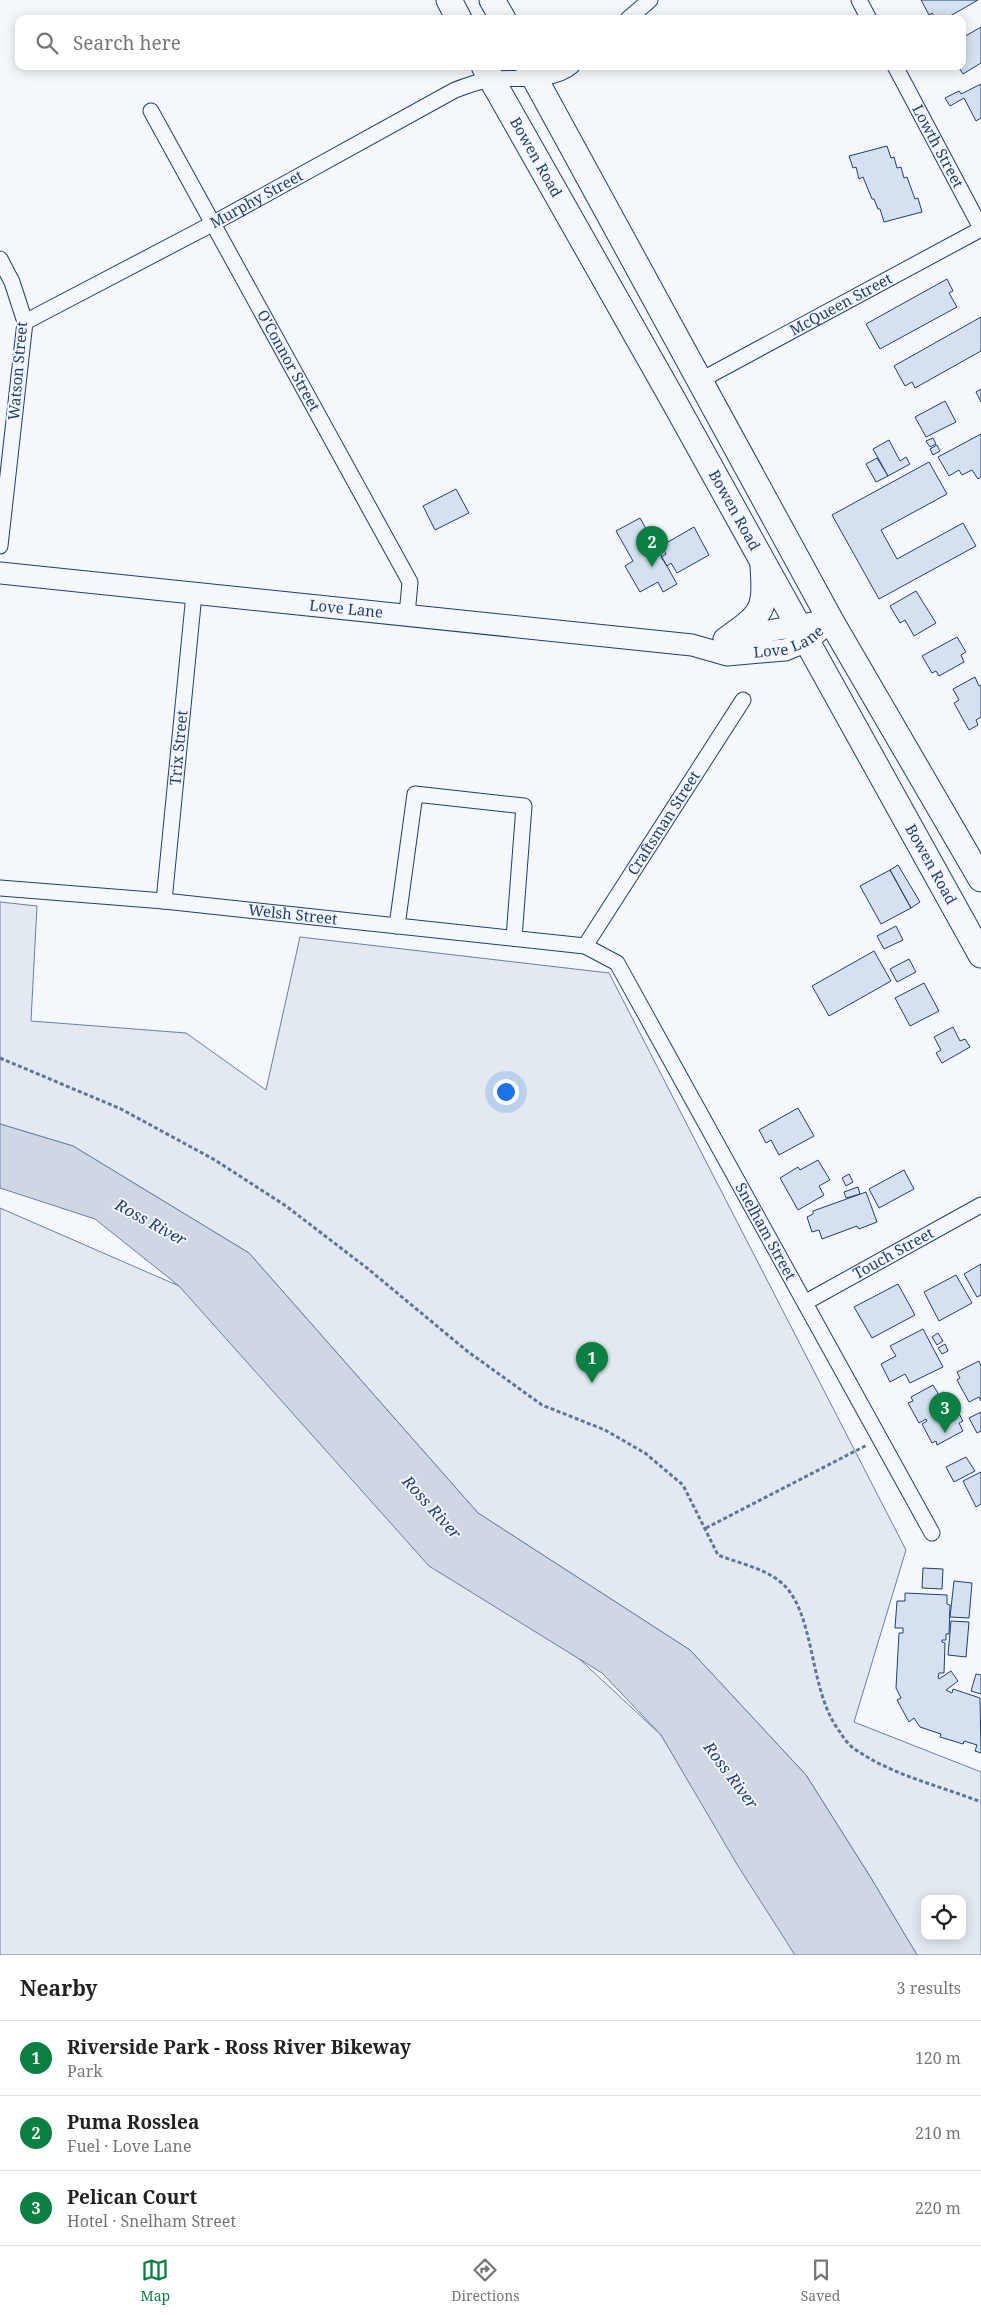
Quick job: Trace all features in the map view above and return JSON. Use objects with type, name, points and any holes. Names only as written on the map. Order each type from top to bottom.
[{"type":"main road","points":[[449,0],[457,15]]},
{"type":"main road","points":[[492,0],[501,15]]},
{"type":"main road","name":"Bowen Road","points":[[488,73],[763,561],[981,956]]},
{"type":"main road","points":[[532,73],[831,621],[981,877]]},
{"type":"main road","points":[[727,639],[748,625],[762,608],[765,589],[763,561]]},
{"type":"street","points":[[633,15],[650,0]]},
{"type":"street","points":[[859,0],[867,15]]},
{"type":"street","name":"Murphy Street","points":[[25,322],[212,224],[488,73],[532,73],[567,70]]},
{"type":"street","name":"Lowth Street","points":[[897,70],[981,229]]},
{"type":"street","name":"O'Connor Street","points":[[151,111],[410,582],[407,615]]},
{"type":"street","name":"McQueen Street","points":[[701,380],[981,229]]},
{"type":"street","name":"Watson Street","points":[[0,260],[12,282],[25,322],[0,546]]},
{"type":"street","name":"Love Lane","points":[[0,573],[692,645],[727,655],[785,650],[803,633],[831,621]]},
{"type":"street","name":"Trix Street","points":[[164,901],[194,594]]},
{"type":"street","name":"Love Lane","points":[[692,645],[770,633],[803,633]]},
{"type":"street","name":"Craftsman Street","points":[[585,946],[742,700]]},
{"type":"street","points":[[397,926],[415,794],[524,806],[514,938]]},
{"type":"street","name":"Welsh Street","points":[[0,888],[164,901],[585,946]]},
{"type":"street","name":"Snelham Street","points":[[585,946],[616,963],[806,1302],[932,1533]]},
{"type":"street","name":"Touch Street","points":[[806,1302],[981,1204]]},
{"type":"path","points":[[0,1058],[121,1109],[215,1160],[286,1206],[367,1268],[467,1351],[542,1405],[605,1430],[645,1453],[683,1485],[718,1555],[759,1569],[778,1580],[792,1594],[801,1611],[820,1691],[832,1721],[851,1746],[896,1772],[981,1802]]},
{"type":"path","points":[[706,1528],[879,1438]]},
{"type":"shaded area","points":[[0,902],[37,906],[31,1021],[186,1033],[266,1090],[300,937],[609,973],[906,1550],[854,1722],[981,1772],[981,1955],[917,1955],[806,1775],[690,1650],[478,1513],[249,1253],[73,1146],[0,1124]]},
{"type":"shaded area","points":[[0,1208],[179,1286],[661,1735],[796,1955],[0,1955]]},
{"type":"water","name":"Ross River","points":[[0,1124],[73,1146],[249,1253],[478,1513],[690,1650],[806,1775],[917,1955],[795,1955],[738,1866],[661,1735],[602,1673],[429,1566],[179,1286],[95,1219],[0,1188]]},
{"type":"building","points":[[921,0],[978,0],[952,15],[933,15],[932,13],[929,15]]},
{"type":"building","points":[[981,27],[981,63],[963,74],[960,70],[966,70],[966,36]]},
{"type":"building","points":[[981,84],[981,118],[976,121],[964,98],[950,106],[945,98],[959,91],[961,94]]},
{"type":"building","points":[[887,146],[891,158],[894,157],[897,168],[901,167],[904,178],[907,177],[915,199],[918,198],[922,212],[884,222],[880,209],[878,209],[874,199],[872,199],[863,177],[859,179],[856,167],[853,168],[849,156]]},
{"type":"building","points":[[947,279],[953,291],[949,293],[957,307],[880,349],[866,324]]},
{"type":"building","points":[[981,317],[981,351],[915,388],[912,382],[905,386],[894,366]]},
{"type":"building","points":[[981,389],[981,402],[976,392]]},
{"type":"building","points":[[945,401],[956,422],[926,437],[915,417]]},
{"type":"building","points":[[981,434],[981,477],[978,479],[972,470],[962,475],[959,470],[949,476],[938,457]]},
{"type":"building","points":[[933,438],[936,444],[930,447],[926,441]]},
{"type":"building","points":[[889,440],[900,461],[906,457],[910,464],[888,476],[873,449]]},
{"type":"building","points":[[937,445],[940,451],[933,455],[930,449]]},
{"type":"building","points":[[877,458],[888,476],[876,482],[866,464]]},
{"type":"building","points":[[929,462],[947,494],[881,530],[897,559],[963,523],[976,546],[879,599],[832,515]]},
{"type":"building","points":[[456,489],[469,513],[435,530],[423,506]]},
{"type":"building","points":[[640,518],[677,584],[663,592],[658,582],[640,592],[625,566],[633,561],[616,531]]},
{"type":"building","points":[[694,527],[709,555],[677,573],[671,563],[667,566],[661,557],[666,554],[661,546]]},
{"type":"building","points":[[916,591],[936,623],[914,636],[905,620],[900,623],[890,606]]},
{"type":"building","points":[[957,637],[966,652],[961,655],[964,662],[939,676],[936,671],[932,673],[922,656]]},
{"type":"building","points":[[975,677],[979,686],[981,685],[981,717],[976,720],[978,725],[969,730],[954,703],[959,700],[953,689]]},
{"type":"building","points":[[898,865],[920,902],[911,908],[890,870]]},
{"type":"building","points":[[890,870],[911,908],[881,924],[860,886]]},
{"type":"building","points":[[896,926],[903,940],[884,949],[877,936]]},
{"type":"building","points":[[874,951],[891,981],[829,1016],[812,986]]},
{"type":"building","points":[[909,959],[916,972],[897,982],[890,969]]},
{"type":"building","points":[[924,983],[939,1011],[910,1026],[895,998]]},
{"type":"building","points":[[953,1027],[960,1041],[965,1039],[970,1047],[942,1063],[936,1053],[941,1050],[934,1037]]},
{"type":"building","points":[[798,1108],[814,1136],[779,1155],[771,1140],[766,1143],[759,1130]]},
{"type":"building","points":[[818,1160],[830,1180],[819,1186],[824,1195],[798,1210],[780,1178],[798,1167],[800,1170]]},
{"type":"building","points":[[904,1170],[914,1189],[879,1208],[869,1189]]},
{"type":"building","points":[[849,1174],[853,1182],[846,1186],[842,1178]]},
{"type":"building","points":[[858,1187],[860,1194],[846,1198],[844,1192]]},
{"type":"building","points":[[866,1192],[877,1222],[859,1229],[857,1226],[822,1239],[819,1230],[812,1232],[807,1217],[813,1214],[813,1211]]},
{"type":"building","points":[[981,1264],[981,1295],[977,1297],[964,1274]]},
{"type":"building","points":[[956,1275],[972,1303],[939,1321],[924,1292]]},
{"type":"building","points":[[898,1284],[915,1315],[872,1338],[854,1307]]},
{"type":"building","points":[[923,1329],[943,1367],[910,1383],[905,1374],[890,1382],[881,1364],[896,1356],[890,1346]]},
{"type":"building","points":[[938,1333],[943,1341],[937,1345],[932,1337]]},
{"type":"building","points":[[945,1344],[948,1351],[942,1354],[938,1348]]},
{"type":"building","points":[[979,1361],[981,1366],[981,1401],[979,1397],[969,1402],[957,1380],[960,1378],[957,1372]]},
{"type":"building","points":[[933,1385],[939,1395],[944,1392],[948,1400],[944,1402],[946,1405],[948,1404],[952,1412],[957,1410],[963,1421],[959,1423],[963,1431],[937,1445],[936,1441],[932,1443],[922,1424],[927,1421],[926,1419],[919,1423],[908,1403],[913,1401],[911,1397]]},
{"type":"building","points":[[981,1412],[981,1431],[977,1433],[969,1418]]},
{"type":"building","points":[[966,1457],[975,1471],[954,1482],[946,1467]]},
{"type":"building","points":[[981,1472],[981,1504],[976,1507],[963,1481]]},
{"type":"building","points":[[923,1568],[943,1569],[942,1589],[922,1588]]},
{"type":"building","points":[[954,1581],[972,1583],[969,1618],[950,1617]]},
{"type":"building","points":[[905,1593],[947,1595],[947,1604],[950,1605],[949,1634],[946,1634],[946,1640],[942,1640],[945,1643],[944,1673],[939,1673],[938,1677],[939,1679],[951,1671],[958,1681],[946,1690],[952,1693],[953,1689],[980,1698],[981,1753],[975,1751],[977,1745],[964,1741],[963,1744],[940,1737],[941,1734],[920,1727],[914,1718],[909,1722],[897,1700],[901,1698],[896,1688],[899,1633],[903,1633],[903,1628],[895,1628],[897,1601],[905,1601]]},
{"type":"building","points":[[951,1621],[969,1622],[966,1657],[948,1655]]},
{"type":"building","points":[[976,1674],[981,1675],[981,1694],[971,1691]]},
{"type":"place","name":"Puma Rosslea","points":[[652,567]]},
{"type":"place","name":"Riverside Park - Ross River Bikeway","points":[[592,1383]]},
{"type":"place","name":"Pelican Court","points":[[945,1433]]}]
